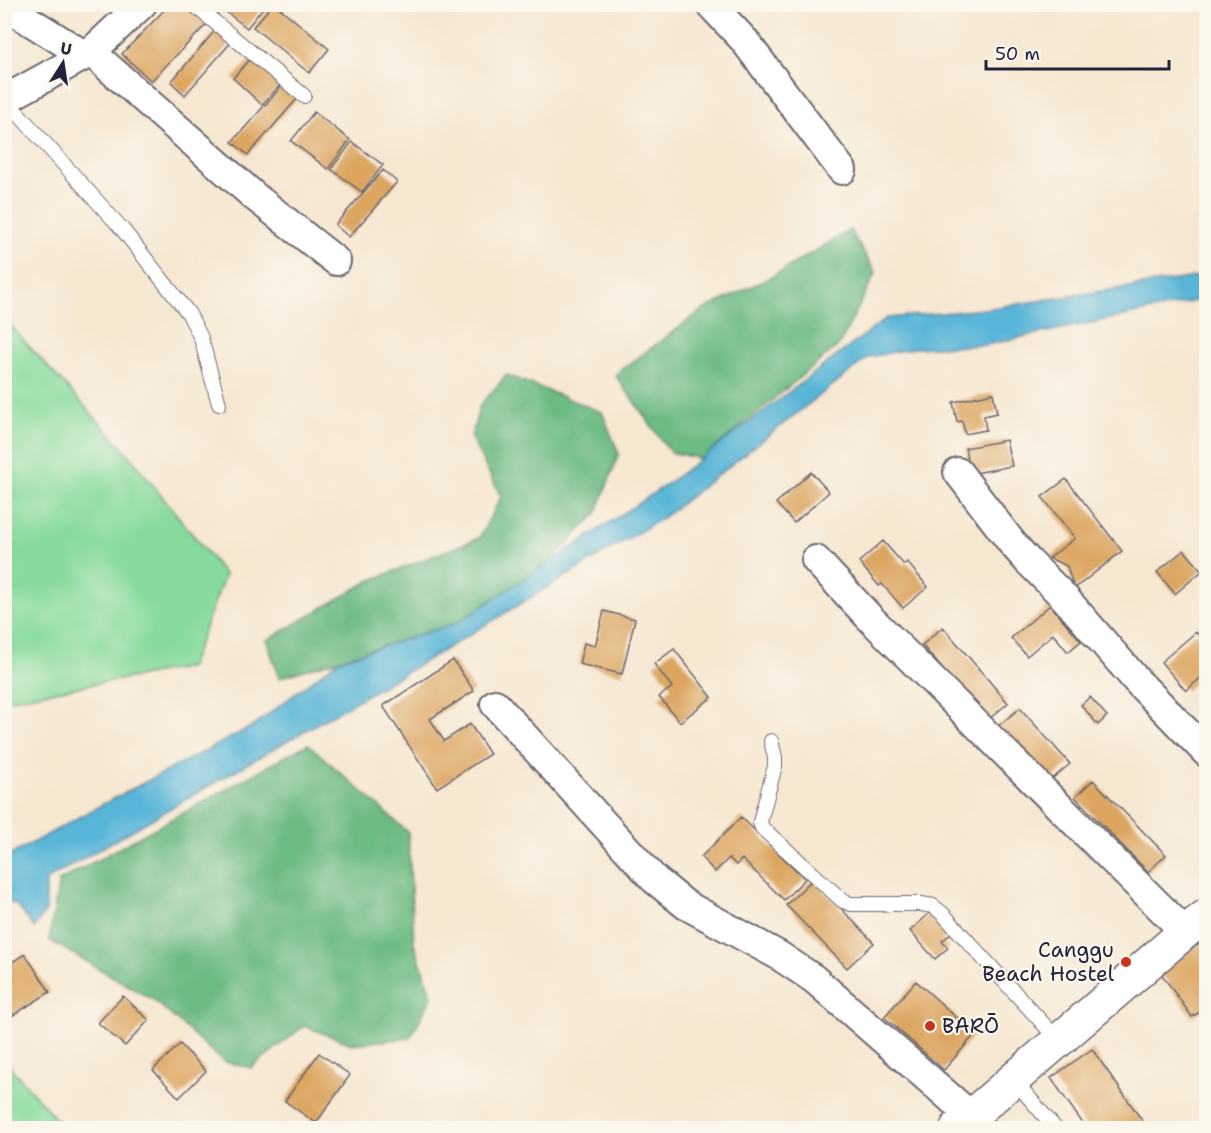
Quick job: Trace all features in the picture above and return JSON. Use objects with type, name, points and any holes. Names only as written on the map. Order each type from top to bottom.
[{"type":"street","points":[[710,4],[744,40],[842,170]]},
{"type":"street","points":[[4,5],[87,54],[254,196],[336,261]]},
{"type":"street","points":[[5,99],[87,54],[137,6]]},
{"type":"street","points":[[958,472],[1012,543],[1064,597],[1137,681],[1206,752]]},
{"type":"street","points":[[495,704],[654,879],[686,905],[778,955],[814,978],[964,1122],[1196,924],[870,618],[816,560]]},
{"type":"lane","points":[[193,4],[304,96]]},
{"type":"lane","points":[[5,99],[123,230],[189,314],[201,338],[219,404]]},
{"type":"lane","points":[[771,741],[776,766],[760,822],[762,828],[843,901],[851,904],[933,906],[942,913],[1059,1041]]},
{"type":"lane","points":[[1013,1079],[1055,1128]]},
{"type":"green space","points":[[850,230],[876,273],[839,345],[701,459],[670,452],[615,375],[701,311],[775,275]]},
{"type":"green space","points":[[4,319],[124,449],[225,575],[190,667],[5,700]]},
{"type":"green space","points":[[507,375],[602,412],[619,454],[596,514],[547,564],[457,623],[279,678],[267,640],[369,581],[479,538],[501,497],[471,438],[480,405]]},
{"type":"green space","points":[[308,744],[408,832],[414,943],[432,997],[410,1038],[352,1044],[304,1026],[251,1068],[224,1062],[155,1001],[49,940],[59,881]]},
{"type":"green space","points":[[5,1061],[64,1128],[5,1128]]},
{"type":"water","points":[[1206,273],[1206,299],[985,345],[914,348],[869,357],[664,517],[429,659],[46,880],[46,911],[34,928],[17,905],[5,900],[5,858],[253,726],[339,660],[457,623],[663,487],[887,318],[985,309],[1195,277]]},
{"type":"building","points":[[170,4],[188,4],[207,24],[151,81],[122,54]]},
{"type":"building","points":[[216,4],[266,4],[247,28]]},
{"type":"building","points":[[273,4],[329,49],[309,73],[253,27]]},
{"type":"building","points":[[218,27],[233,40],[185,95],[171,82]]},
{"type":"building","points":[[252,57],[281,84],[262,105],[233,78]]},
{"type":"building","points":[[282,86],[297,99],[248,155],[232,142]]},
{"type":"building","points":[[314,112],[350,140],[328,169],[291,141]]},
{"type":"building","points":[[352,142],[383,165],[362,192],[331,169]]},
{"type":"building","points":[[383,170],[397,182],[349,237],[335,225]]},
{"type":"building","points":[[993,393],[997,413],[984,416],[986,430],[965,434],[962,421],[957,422],[953,402]]},
{"type":"building","points":[[1006,440],[1012,466],[970,474],[965,448]]},
{"type":"building","points":[[811,472],[829,492],[794,523],[776,503]]},
{"type":"building","points":[[1066,479],[1122,551],[1074,589],[1067,566],[1049,558],[1075,538],[1042,497]]},
{"type":"building","points":[[883,541],[904,565],[907,562],[928,587],[903,608],[882,584],[879,586],[859,562]]},
{"type":"building","points":[[1184,550],[1202,571],[1175,594],[1157,572]]},
{"type":"building","points":[[1050,605],[1081,641],[1068,652],[1053,634],[1027,656],[1011,638]]},
{"type":"building","points":[[604,611],[635,619],[622,674],[579,664],[584,643],[595,646]]},
{"type":"building","points":[[943,627],[1008,703],[987,721],[922,645]]},
{"type":"building","points":[[1196,632],[1206,644],[1206,673],[1186,691],[1161,662]]},
{"type":"building","points":[[674,649],[712,697],[680,722],[659,697],[672,687],[654,664]]},
{"type":"building","points":[[453,660],[474,691],[430,719],[444,741],[470,724],[490,754],[437,788],[383,706]]},
{"type":"building","points":[[1090,697],[1107,716],[1098,725],[1081,705]]},
{"type":"building","points":[[1020,708],[1070,764],[1047,783],[998,726]]},
{"type":"building","points":[[1093,780],[1166,855],[1148,872],[1075,797]]},
{"type":"building","points":[[741,817],[805,879],[784,900],[742,859],[736,865],[729,858],[715,872],[701,857]]},
{"type":"building","points":[[813,879],[874,943],[847,968],[786,905]]},
{"type":"building","points":[[934,909],[954,931],[942,941],[948,948],[935,959],[910,931]]},
{"type":"building","points":[[1206,939],[1206,1008],[1192,1017],[1160,972]]},
{"type":"building","points":[[25,954],[50,992],[4,1021],[4,967]]},
{"type":"building","name":"BARŌ","points":[[916,981],[975,1034],[944,1070],[884,1017]]},
{"type":"building","points":[[123,996],[149,1020],[125,1046],[98,1023]]},
{"type":"building","points":[[180,1044],[206,1071],[179,1098],[153,1070]]},
{"type":"building","points":[[1092,1049],[1146,1126],[1142,1128],[1086,1128],[1051,1078]]},
{"type":"building","points":[[319,1053],[350,1075],[316,1123],[285,1101]]},
{"type":"place","name":"Canggu Beach Hostel","points":[[1126,962]]},
{"type":"place","name":"BARŌ","points":[[930,1026]]}]
